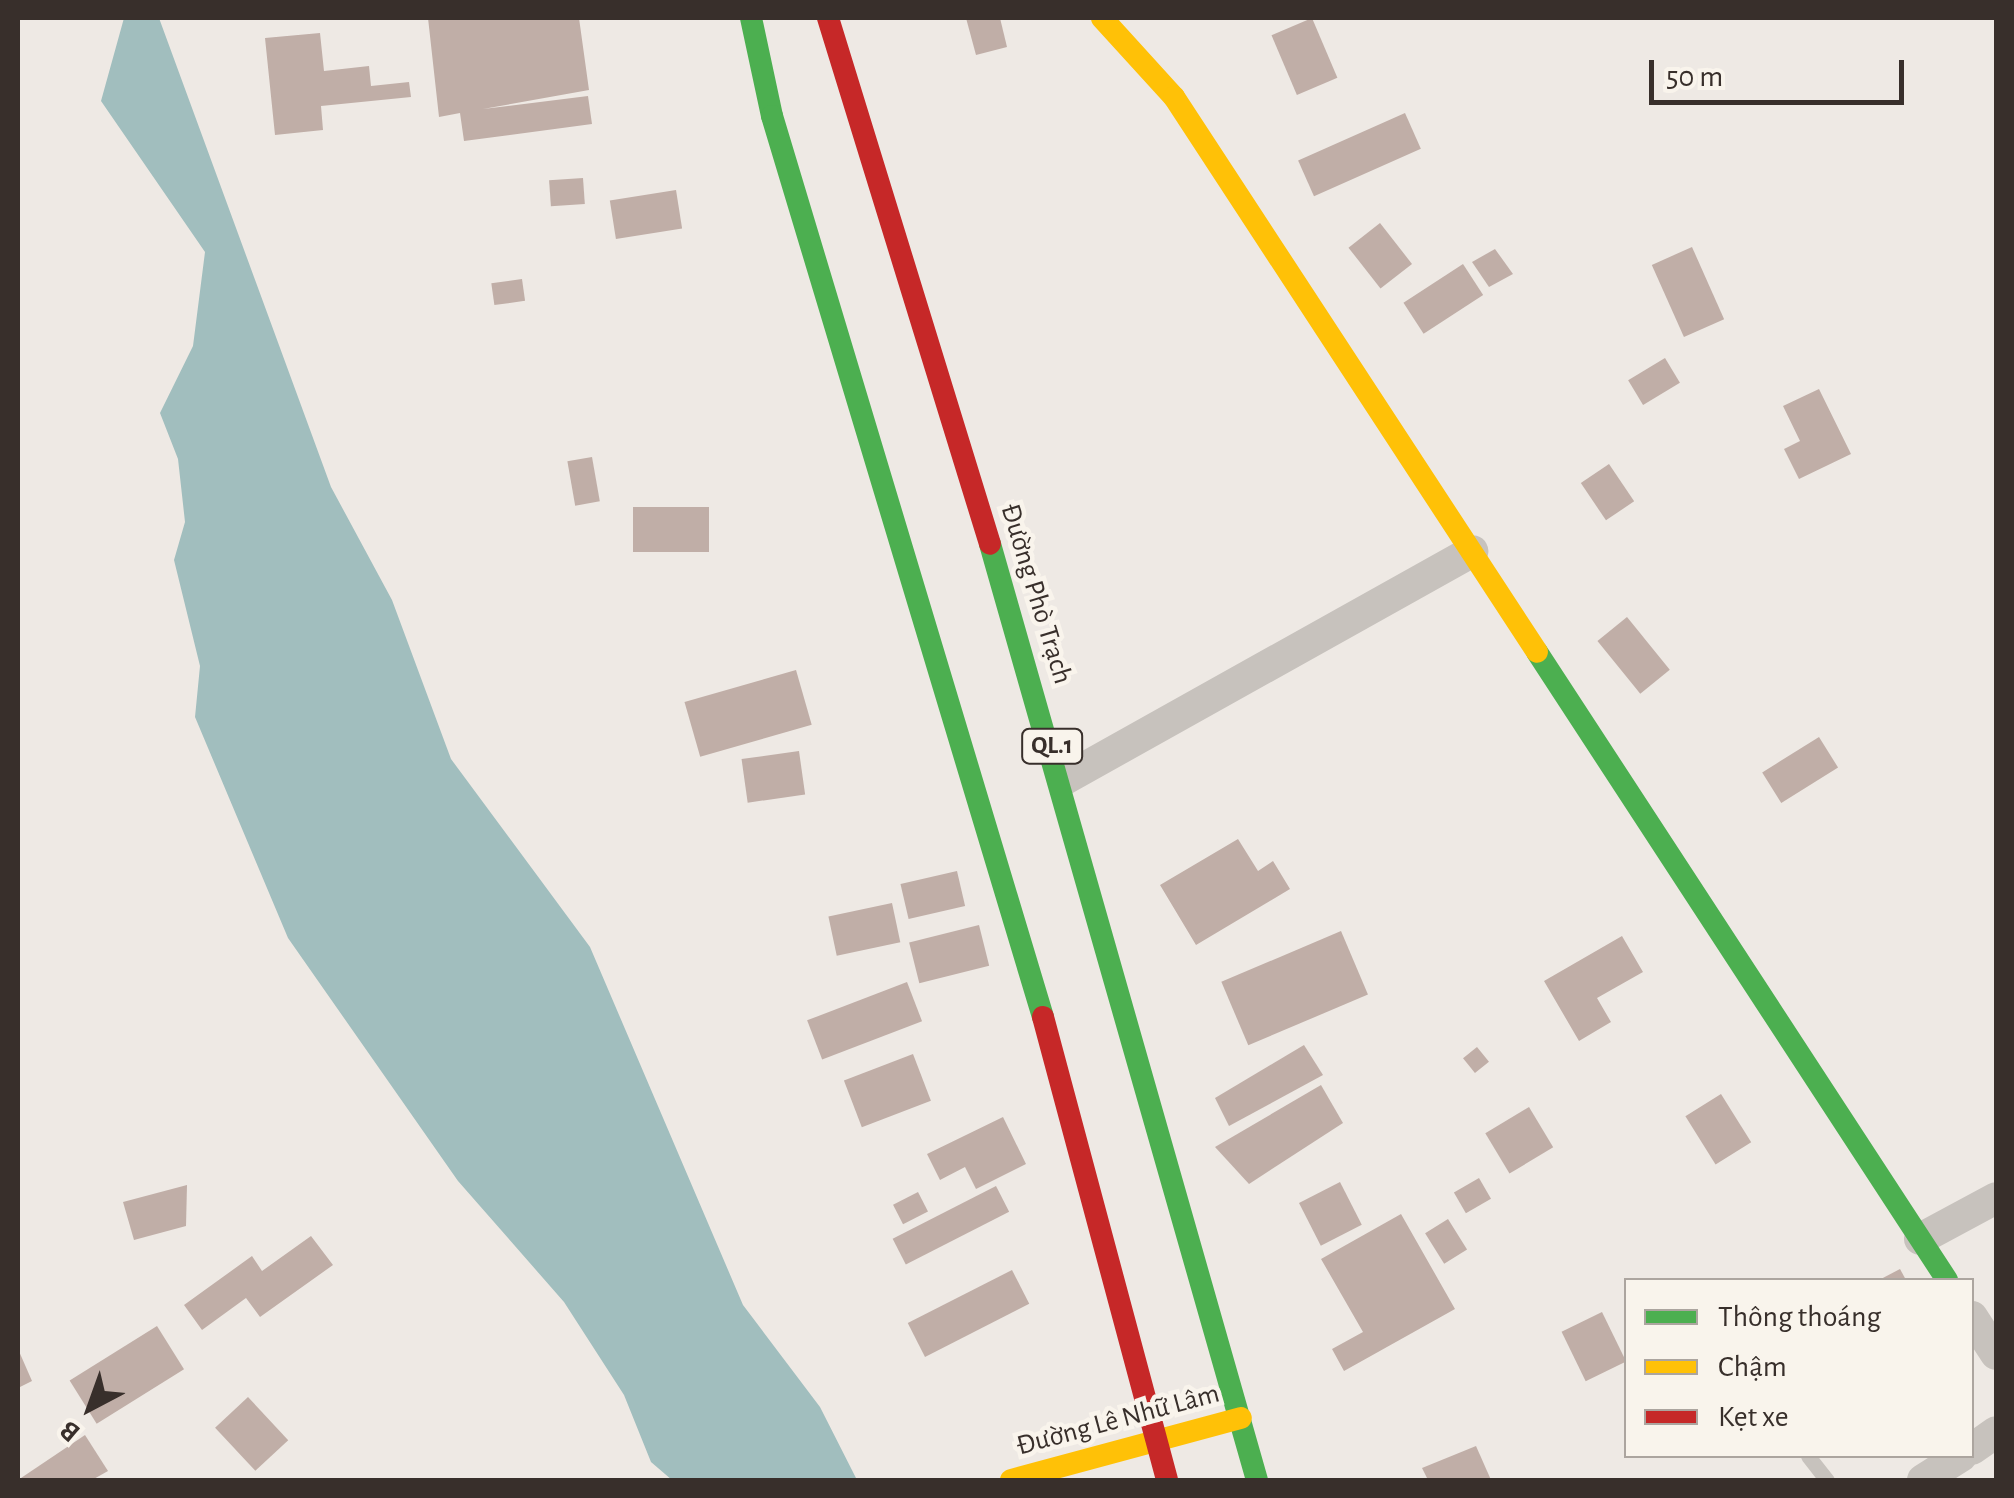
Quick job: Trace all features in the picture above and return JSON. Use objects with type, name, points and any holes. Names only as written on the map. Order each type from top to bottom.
[{"type":"main road","points":[[750,18],[996,842],[1166,1480]]},
{"type":"main road","name":"Đường Phò Trạch","points":[[828,18],[1062,780],[1258,1480]]},
{"type":"main road","points":[[1102,18],[1174,97],[1946,1278]]},
{"type":"main road","name":"Đường Lê Nhữ Lâm","points":[[1010,1480],[1158,1444],[1241,1418]]},
{"type":"street","points":[[1062,780],[1472,551]]},
{"type":"street","points":[[1920,1240],[1996,1198]]},
{"type":"street","points":[[1974,1320],[1996,1354]]},
{"type":"street","points":[[1974,1447],[1996,1432]]},
{"type":"street","points":[[1923,1480],[1958,1458]]},
{"type":"lane","points":[[1810,1458],[1827,1480]]},
{"type":"water","points":[[124,18],[159,18],[331,487],[392,600],[451,759],[590,947],[743,1305],[820,1407],[857,1480],[672,1480],[651,1462],[624,1395],[564,1302],[458,1181],[288,938],[195,717],[200,666],[174,560],[185,522],[178,459],[160,413],[193,346],[205,252],[101,101]]},
{"type":"building","points":[[428,18],[579,18],[589,90],[483,109],[588,96],[592,124],[464,141],[460,113],[439,117]]},
{"type":"building","points":[[966,18],[1000,18],[1007,47],[976,55]]},
{"type":"building","points":[[1312,18],[1337,78],[1297,95],[1271,35]]},
{"type":"building","points":[[320,33],[324,71],[369,66],[371,86],[409,82],[411,97],[321,106],[323,130],[275,135],[265,38]]},
{"type":"building","points":[[1405,113],[1421,149],[1314,196],[1298,161]]},
{"type":"building","points":[[583,178],[585,204],[551,206],[549,180]]},
{"type":"building","points":[[676,190],[682,229],[616,239],[610,200]]},
{"type":"building","points":[[1380,223],[1412,264],[1380,289],[1348,248]]},
{"type":"building","points":[[1692,247],[1724,319],[1684,337],[1652,265]]},
{"type":"building","points":[[1495,249],[1513,274],[1489,287],[1472,262]]},
{"type":"building","points":[[1463,264],[1483,295],[1424,334],[1403,303]]},
{"type":"building","points":[[522,279],[525,301],[494,305],[491,283]]},
{"type":"building","points":[[1665,358],[1680,383],[1643,405],[1628,380]]},
{"type":"building","points":[[1819,389],[1851,454],[1799,479],[1784,449],[1800,441],[1783,406]]},
{"type":"building","points":[[592,457],[600,501],[575,506],[567,461]]},
{"type":"building","points":[[1609,464],[1634,501],[1606,520],[1581,483]]},
{"type":"building","points":[[633,507],[709,507],[709,552],[633,552]]},
{"type":"building","points":[[1627,617],[1670,670],[1640,694],[1597,641]]},
{"type":"building","points":[[796,670],[812,725],[700,757],[684,702]]},
{"type":"building","points":[[1819,737],[1838,768],[1781,803],[1762,773]]},
{"type":"building","points":[[799,751],[805,795],[748,803],[742,759]]},
{"type":"building","points":[[1238,839],[1258,871],[1273,861],[1290,889],[1196,945],[1160,885]]},
{"type":"building","points":[[957,871],[965,906],[909,919],[900,884]]},
{"type":"building","points":[[892,903],[900,942],[837,956],[828,917]]},
{"type":"building","points":[[979,925],[989,966],[919,983],[909,942]]},
{"type":"building","points":[[1341,931],[1368,995],[1248,1045],[1221,982]]},
{"type":"building","points":[[1622,936],[1643,972],[1597,998],[1611,1022],[1579,1041],[1544,981]]},
{"type":"building","points":[[907,982],[922,1021],[822,1060],[807,1020]]},
{"type":"building","points":[[1304,1045],[1323,1075],[1229,1126],[1215,1098]]},
{"type":"building","points":[[1477,1047],[1489,1062],[1475,1073],[1463,1058]]},
{"type":"building","points":[[913,1054],[931,1101],[862,1127],[844,1081]]},
{"type":"building","points":[[1321,1085],[1343,1123],[1249,1184],[1215,1147]]},
{"type":"building","points":[[1721,1094],[1751,1142],[1716,1165],[1685,1116]]},
{"type":"building","points":[[1529,1107],[1553,1147],[1509,1174],[1485,1133]]},
{"type":"building","points":[[1003,1117],[1026,1164],[976,1189],[965,1167],[940,1180],[927,1154]]},
{"type":"building","points":[[1479,1178],[1491,1199],[1466,1213],[1454,1192]]},
{"type":"building","points":[[1340,1182],[1362,1225],[1321,1246],[1299,1203]]},
{"type":"building","points":[[187,1185],[186,1226],[134,1240],[123,1202]]},
{"type":"building","points":[[996,1186],[1009,1212],[906,1265],[893,1239]]},
{"type":"building","points":[[918,1192],[928,1212],[903,1224],[893,1205]]},
{"type":"building","points":[[1401,1214],[1455,1309],[1344,1371],[1332,1349],[1363,1332],[1321,1259]]},
{"type":"building","points":[[1448,1219],[1467,1250],[1444,1264],[1425,1233]]},
{"type":"building","points":[[311,1236],[333,1265],[260,1317],[246,1298],[202,1330],[184,1305],[252,1256],[262,1271]]},
{"type":"building","points":[[1900,1269],[1905,1278],[1883,1278]]},
{"type":"building","points":[[1012,1270],[1029,1304],[925,1357],[908,1323]]},
{"type":"building","points":[[1602,1312],[1624,1362],[1586,1381],[1562,1332]]},
{"type":"building","points":[[157,1326],[184,1369],[97,1424],[70,1381]]},
{"type":"building","points":[[18,1349],[32,1381],[18,1388]]},
{"type":"building","points":[[248,1397],[288,1440],[255,1471],[215,1428]]},
{"type":"building","points":[[85,1435],[108,1471],[92,1480],[18,1480]]},
{"type":"building","points":[[1476,1446],[1491,1480],[1428,1480],[1422,1468]]},
{"type":"traffic: fast","points":[[751,18],[772,116],[1043,1017]]},
{"type":"traffic: fast","points":[[990,544],[1257,1480]]},
{"type":"traffic: fast","points":[[1537,652],[1946,1278]]},
{"type":"traffic: slow","points":[[1102,18],[1174,97],[1537,652]]},
{"type":"traffic: slow","points":[[1011,1480],[1241,1418]]},
{"type":"traffic: jam","points":[[828,18],[990,544]]},
{"type":"traffic: jam","points":[[1043,1017],[1167,1480]]}]
